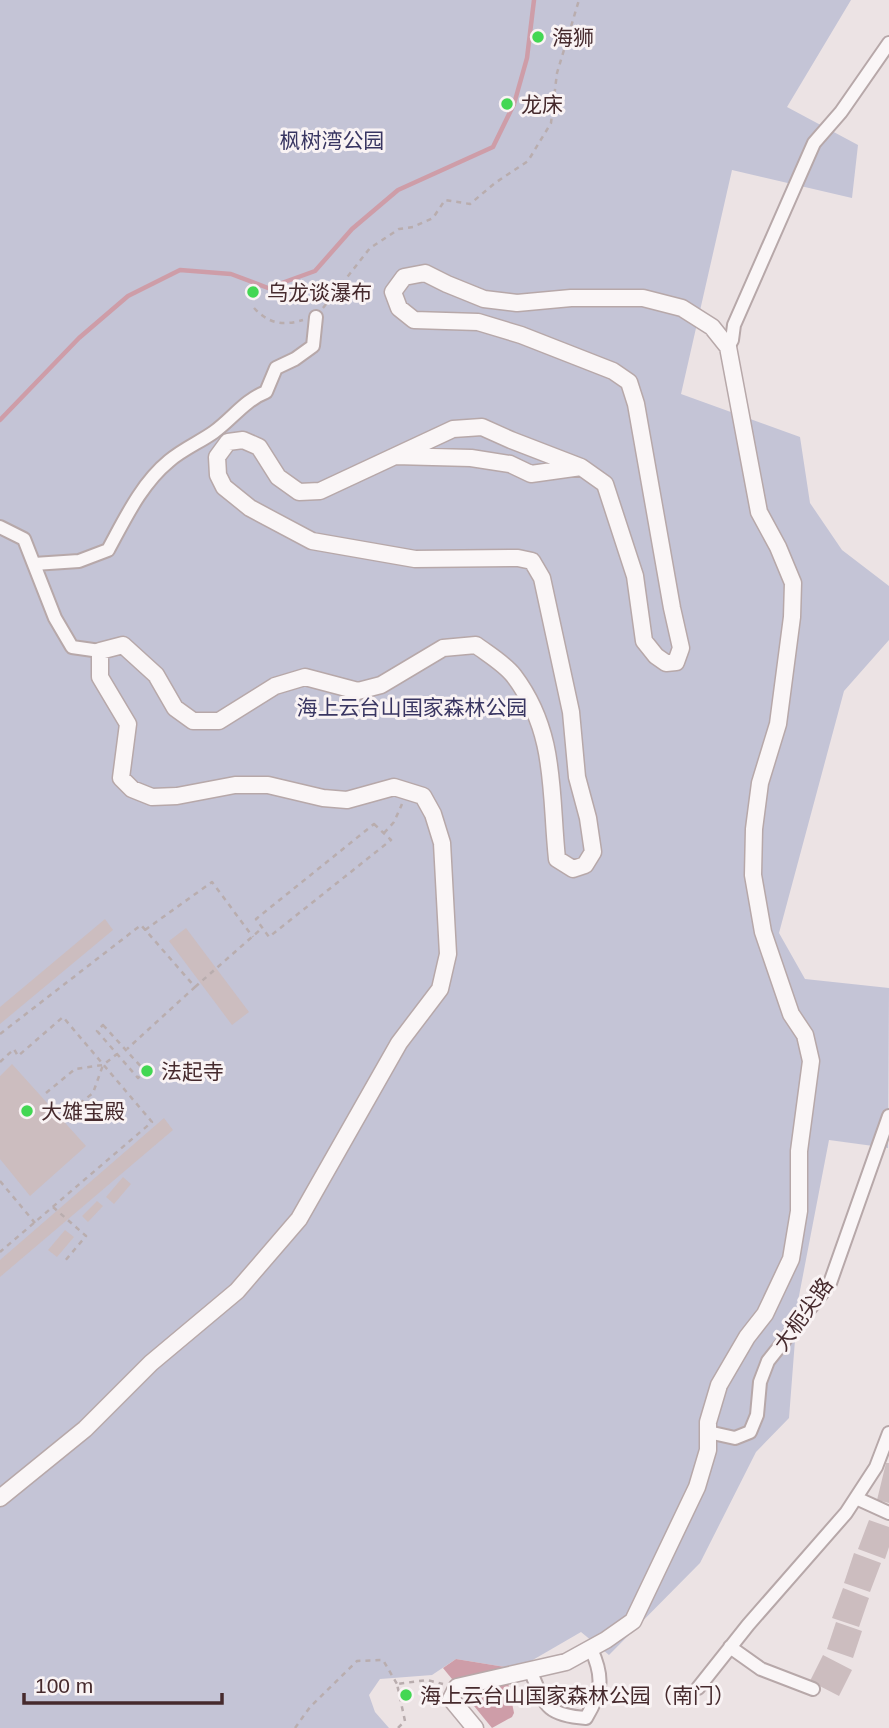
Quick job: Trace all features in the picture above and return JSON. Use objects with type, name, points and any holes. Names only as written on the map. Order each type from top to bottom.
[{"type":"street","points":[[728,347],[734,325],[814,143],[841,112],[888,46]]},
{"type":"street","points":[[0,527],[24,539],[55,618],[72,647],[100,651],[123,645],[156,674],[175,708],[193,721],[219,721],[275,686],[305,677],[358,691],[381,685],[443,648],[476,645],[513,674],[531,703],[543,732],[552,774],[557,859],[573,869],[585,865],[593,852],[588,818],[577,777],[571,712],[542,578],[532,561],[517,558],[415,559],[312,541],[250,508],[224,487],[218,475],[217,457],[228,442],[243,440],[259,447],[278,477],[299,492],[320,491],[453,429],[482,427],[582,467],[605,484],[635,576],[644,640],[656,656],[666,663],[677,662],[681,648],[636,404],[629,382],[613,371],[522,335],[478,322],[414,320],[399,308],[393,292],[404,277],[425,273],[484,299],[517,303],[571,298],[643,298],[682,308],[712,327],[728,347],[759,512],[793,583],[792,617],[778,724],[760,783],[755,818],[753,875],[763,932],[791,1014],[805,1035],[811,1061],[799,1152],[799,1211],[791,1259],[765,1314],[747,1337],[719,1385],[708,1422],[708,1450],[697,1488],[633,1621],[592,1649],[566,1662],[457,1688],[451,1699],[475,1728]]},
{"type":"street","points":[[34,564],[79,561],[108,550],[139,495],[166,463],[191,444],[214,432],[256,396],[266,392],[276,368],[313,346],[316,317]]},
{"type":"street","points":[[395,456],[471,458],[510,464],[531,474],[582,467]]},
{"type":"street","points":[[0,1498],[85,1429],[151,1363],[237,1292],[299,1219],[399,1043],[440,989],[447,954],[442,844],[433,814],[422,796],[394,787],[347,800],[323,798],[268,785],[235,785],[177,796],[152,797],[132,789],[121,778],[128,724],[100,677],[100,651]]},
{"type":"street","name":"大枙尖路","points":[[708,1432],[735,1438],[750,1432],[757,1415],[760,1382],[768,1361],[830,1283],[889,1116]]},
{"type":"street","points":[[698,1688],[730,1647],[846,1514],[876,1467],[889,1433]]},
{"type":"street","points":[[856,1498],[889,1514]]},
{"type":"street","points":[[730,1647],[761,1669],[813,1689]]},
{"type":"street","points":[[530,1671],[545,1705],[559,1714],[586,1718],[593,1706],[600,1681],[600,1669],[592,1649]]},
{"type":"path","points":[[254,308],[264,320],[286,325],[316,317],[370,248],[399,229],[413,227],[433,218],[445,200],[470,204],[528,161],[551,123],[557,73],[579,0]]},
{"type":"path","points":[[384,833],[394,822],[408,792]]},
{"type":"path","points":[[374,824],[384,833],[391,840],[269,937],[256,919],[374,824]]},
{"type":"path","points":[[145,930],[212,882],[253,937]]},
{"type":"path","points":[[0,1034],[141,925],[195,987]]},
{"type":"path","points":[[127,1049],[262,928]]},
{"type":"path","points":[[0,1062],[14,1049],[18,1056],[63,1017],[152,1122],[0,1252]]},
{"type":"path","points":[[103,1025],[127,1049],[145,1071],[138,1078],[97,1031],[103,1025]]},
{"type":"path","points":[[46,1093],[75,1069],[103,1065],[117,1054]]},
{"type":"path","points":[[64,1116],[93,1093],[103,1065]]},
{"type":"path","points":[[0,1181],[35,1223]]},
{"type":"path","points":[[53,1208],[86,1236],[64,1262]]},
{"type":"path","points":[[295,1728],[310,1707],[358,1661],[383,1660],[397,1684],[405,1721],[398,1728]]},
{"type":"path","points":[[397,1684],[427,1681],[457,1688]]},
{"type":"green space","name":"海上云台山国家森林公园","points":[[0,0],[851,0],[787,107],[858,145],[852,198],[732,170],[681,394],[800,437],[810,503],[842,550],[889,586],[889,640],[844,691],[779,933],[805,979],[889,988],[888,1148],[829,1140],[798,1301],[789,1418],[756,1452],[700,1563],[609,1655],[581,1632],[531,1661],[505,1667],[456,1659],[432,1675],[380,1679],[369,1695],[375,1712],[389,1728],[0,1728]]},
{"type":"shaded area","points":[[456,1659],[505,1667],[514,1713],[512,1717],[492,1728],[443,1668]]},
{"type":"building","points":[[105,919],[113,930],[0,1024],[0,1007]]},
{"type":"building","points":[[186,928],[249,1012],[232,1025],[169,941]]},
{"type":"building","name":"大雄宝殿","points":[[12,1064],[86,1146],[30,1196],[0,1159],[0,1076]]},
{"type":"building","points":[[164,1118],[173,1130],[0,1277],[0,1260]]},
{"type":"building","points":[[123,1177],[131,1184],[114,1204],[106,1197]]},
{"type":"building","points":[[97,1201],[103,1206],[88,1222],[82,1216]]},
{"type":"building","points":[[65,1230],[74,1237],[57,1257],[48,1250]]},
{"type":"building","points":[[886,1463],[889,1463],[889,1503],[877,1500]]},
{"type":"building","points":[[869,1520],[889,1527],[889,1547],[885,1559],[858,1549]]},
{"type":"building","points":[[854,1553],[881,1563],[870,1592],[844,1583]]},
{"type":"building","points":[[843,1588],[869,1598],[859,1627],[832,1618]]},
{"type":"building","points":[[836,1622],[862,1631],[853,1658],[827,1649]]},
{"type":"building","points":[[823,1655],[852,1670],[839,1696],[810,1681]]},
{"type":"waterway","points":[[0,420],[79,338],[128,296],[180,270],[231,274],[268,288],[315,271],[352,229],[398,190],[493,147],[514,104],[527,58],[534,0]]},
{"type":"place","name":"海狮","points":[[538,37]]},
{"type":"place","name":"龙床","points":[[507,104]]},
{"type":"place","name":"乌龙谈瀑布","points":[[253,292]]},
{"type":"place","name":"法起寺","points":[[147,1071]]},
{"type":"place","name":"大雄宝殿","points":[[27,1111]]},
{"type":"place","name":"海上云台山国家森林公园（南门）","points":[[406,1695]]},
{"type":"park label","name":"枫树湾公园","points":[[332,140]]}]
